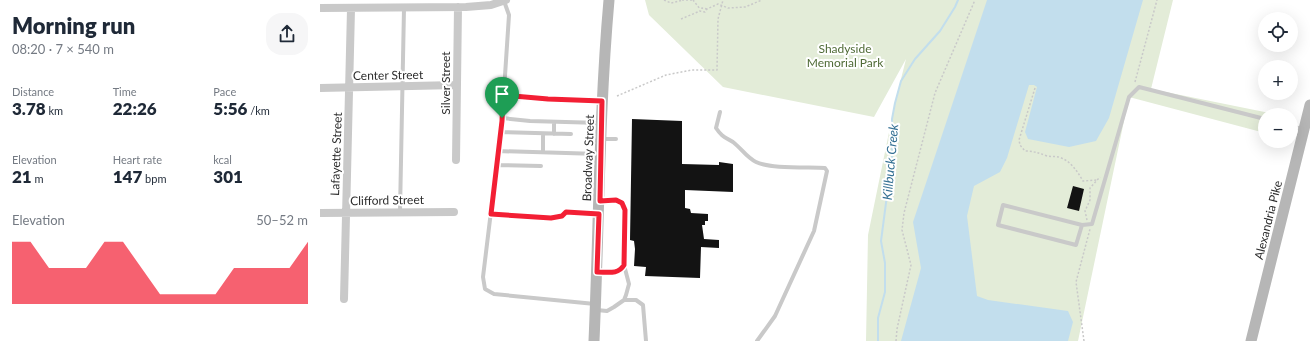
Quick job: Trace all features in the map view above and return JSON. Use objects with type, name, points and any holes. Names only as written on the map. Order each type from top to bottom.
[{"type":"main road","name":"Broadway Street","points":[[594,341],[600,201],[603,66],[608,0]]},
{"type":"main road","name":"Alexandria Pike","points":[[1251,341],[1310,105]]},
{"type":"street","points":[[320,8],[404,8],[453,4],[491,5],[505,0]]},
{"type":"street","name":"Silver Street","points":[[453,4],[457,85],[456,160]]},
{"type":"street","name":"Lafayette Street","points":[[344,299],[351,9]]},
{"type":"street","name":"Center Street","points":[[320,88],[457,85]]},
{"type":"street","name":"Clifford Street","points":[[320,213],[454,212]]},
{"type":"lane","points":[[505,0],[509,15],[502,118],[483,278],[485,289],[494,294],[595,307],[607,311],[624,300],[636,300],[643,304],[646,341]]},
{"type":"lane","points":[[400,212],[404,8]]},
{"type":"lane","points":[[1082,225],[1076,245],[998,225],[1003,205],[1082,225],[1092,224],[1129,97],[1139,87],[1258,117]]},
{"type":"lane","points":[[503,95],[548,99],[602,101]]},
{"type":"lane","points":[[720,112],[716,128],[722,136],[733,142],[747,156],[757,163],[767,166],[825,168],[827,171],[814,231],[775,316],[757,341]]},
{"type":"lane","points":[[502,118],[554,122],[602,123]]},
{"type":"lane","points":[[554,122],[554,134]]},
{"type":"lane","points":[[1298,128],[1304,129]]},
{"type":"lane","points":[[500,132],[571,134]]},
{"type":"lane","points":[[543,134],[543,152]]},
{"type":"lane","points":[[601,138],[616,139]]},
{"type":"lane","points":[[498,151],[601,154]]},
{"type":"lane","points":[[496,165],[541,166]]},
{"type":"lane","points":[[600,201],[616,200],[622,203],[625,210],[624,265],[629,284],[624,300]]},
{"type":"lane","points":[[491,214],[541,216],[551,218],[562,216],[566,212],[599,214]]},
{"type":"lane","points":[[597,272],[614,272],[620,270],[624,265]]},
{"type":"path","points":[[664,0],[671,3],[682,0],[693,0],[700,10],[705,12],[706,9],[718,4],[728,8],[745,7],[762,0]]},
{"type":"path","points":[[617,96],[666,75],[692,70],[717,70],[718,19],[723,0]]},
{"type":"path","points":[[896,341],[898,321],[911,265],[902,230],[904,214],[935,93],[975,0]]},
{"type":"path","points":[[1133,92],[1157,0]]},
{"type":"path","points":[[681,19],[702,8],[706,9]]},
{"type":"path","points":[[1034,88],[1019,140],[1020,145],[1025,151],[1059,157],[1067,161],[1075,168],[1084,181],[1097,180]]},
{"type":"path","points":[[1084,341],[1076,282],[1090,224],[1086,218],[1085,211],[1090,200],[1090,188],[1100,176],[1107,175]]},
{"type":"green space","name":"Shadyside Memorial Park","points":[[645,0],[1173,0],[1151,89],[1258,111],[1258,131],[1129,97],[1078,341],[866,341],[868,235],[895,103],[906,59],[874,117],[723,87],[649,15]]},
{"type":"water","points":[[987,0],[1143,0],[1109,118],[1096,141],[1069,147],[1028,139],[1025,132],[1037,87],[1034,85],[1029,85],[1007,158],[1000,172],[974,186],[967,216],[977,296],[988,300],[1068,311],[1073,322],[1068,341],[901,341],[921,268],[913,222]]},
{"type":"building","points":[[632,119],[682,121],[682,164],[719,165],[719,162],[733,164],[733,192],[685,190],[685,208],[690,209],[691,213],[708,214],[708,221],[705,221],[705,225],[702,225],[704,239],[719,240],[719,248],[701,247],[700,278],[645,276],[646,267],[634,266],[634,241],[630,240]]},
{"type":"building","points":[[1073,186],[1084,189],[1079,211],[1067,208]]},
{"type":"waterway","name":"Killbuck Creek","points":[[878,341],[878,318],[885,292],[885,263],[881,241],[892,157],[892,119],[895,103],[901,81],[915,59],[940,31],[958,0]]},
{"type":"route","points":[[503,95],[548,99],[602,101],[600,201],[616,200],[622,203],[625,210],[624,265],[620,270],[614,272],[597,272],[599,214],[566,212],[562,216],[551,218],[541,216],[491,214],[502,118],[503,95]]}]
